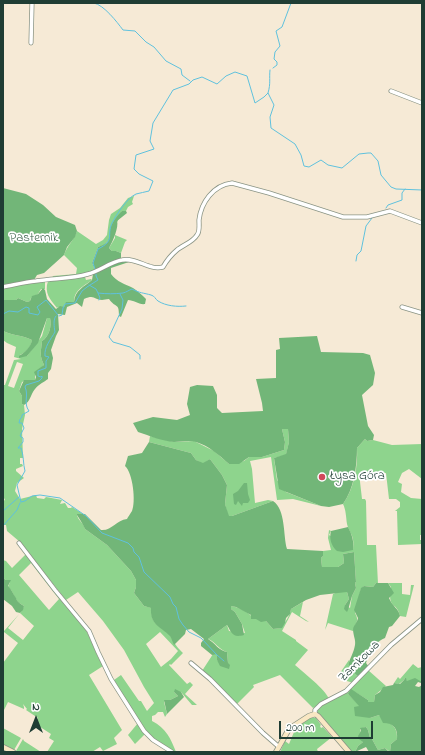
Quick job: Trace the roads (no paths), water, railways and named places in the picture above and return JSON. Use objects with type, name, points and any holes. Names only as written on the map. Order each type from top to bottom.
[{"type":"street","points":[[31,44],[32,3]]},
{"type":"street","points":[[391,91],[422,103]]},
{"type":"street","points":[[3,286],[83,276],[124,260],[135,261],[152,267],[163,267],[170,256],[199,234],[201,211],[205,202],[221,185],[232,183],[269,193],[343,217],[367,217],[390,211],[422,223]]},
{"type":"street","points":[[402,307],[422,313]]},
{"type":"street","points":[[19,543],[89,631],[111,679],[144,731],[151,739],[172,752]]},
{"type":"street","name":"Zamkowa","points":[[314,714],[316,708],[321,704],[346,691],[412,626],[422,619]]},
{"type":"street","points":[[192,663],[210,679],[278,750],[289,729],[314,714],[318,716],[348,752]]},
{"type":"street","points":[[3,747],[13,752]]},
{"type":"waterway","points":[[94,3],[106,10],[123,30],[135,31],[146,42],[154,47],[166,61],[181,69],[182,75],[190,81]]},
{"type":"waterway","points":[[273,68],[277,65],[277,62],[274,59],[275,52],[280,46],[276,31],[282,27],[291,3]]},
{"type":"waterway","points":[[268,93],[270,84],[270,70]]},
{"type":"waterway","points":[[95,269],[93,263],[98,249],[104,246],[109,240],[110,227],[119,211],[133,196],[149,191],[153,181],[139,174],[134,169],[136,155],[154,149],[150,141],[153,123],[173,90],[202,77],[217,84],[226,76],[235,72],[247,76],[255,103],[268,93],[274,105],[270,117],[271,128],[295,144],[301,155],[304,166],[309,167],[321,160],[328,165],[342,168],[359,154],[371,153],[378,161],[381,175],[391,187],[396,189],[422,190]]},
{"type":"waterway","points":[[386,208],[388,205],[402,200],[402,193],[405,189]]},
{"type":"waterway","points":[[356,261],[357,255],[361,251],[366,226],[372,218]]},
{"type":"waterway","points":[[59,316],[62,315],[65,304],[75,303],[82,291],[98,280],[96,274]]},
{"type":"waterway","points":[[89,285],[96,289],[98,293],[123,293],[132,289],[152,295],[164,304],[186,306]]},
{"type":"waterway","points":[[98,293],[100,298],[99,300]]},
{"type":"waterway","points":[[120,294],[123,300],[122,309],[109,337],[113,342],[130,347],[140,355],[140,359]]},
{"type":"waterway","points":[[3,314],[9,311],[18,312],[26,307],[29,308],[29,313],[38,315],[40,312],[37,307],[46,300],[58,315]]},
{"type":"waterway","points":[[56,316],[54,321],[55,332],[48,343],[45,353],[45,356],[49,357],[46,361],[46,368],[38,371],[38,376],[42,376],[42,378],[39,381],[26,385],[25,387],[26,405],[29,411],[22,415],[20,419],[19,423],[22,423],[24,428],[20,436],[23,438],[23,442],[18,448],[21,448],[22,451],[25,471],[17,485],[21,502],[32,496],[40,495],[60,498],[86,516],[102,533],[128,543],[139,557],[144,572],[170,597],[176,607],[179,619],[183,625],[189,632],[201,638],[224,661]]},
{"type":"waterway","points":[[3,511],[19,497]]},
{"type":"waterway","points":[[3,526],[17,510],[20,503]]},
{"type":"place","name":"Łysa Góra","points":[[322,477]]},
{"type":"park label","name":"Pasternik","points":[[34,239]]}]
